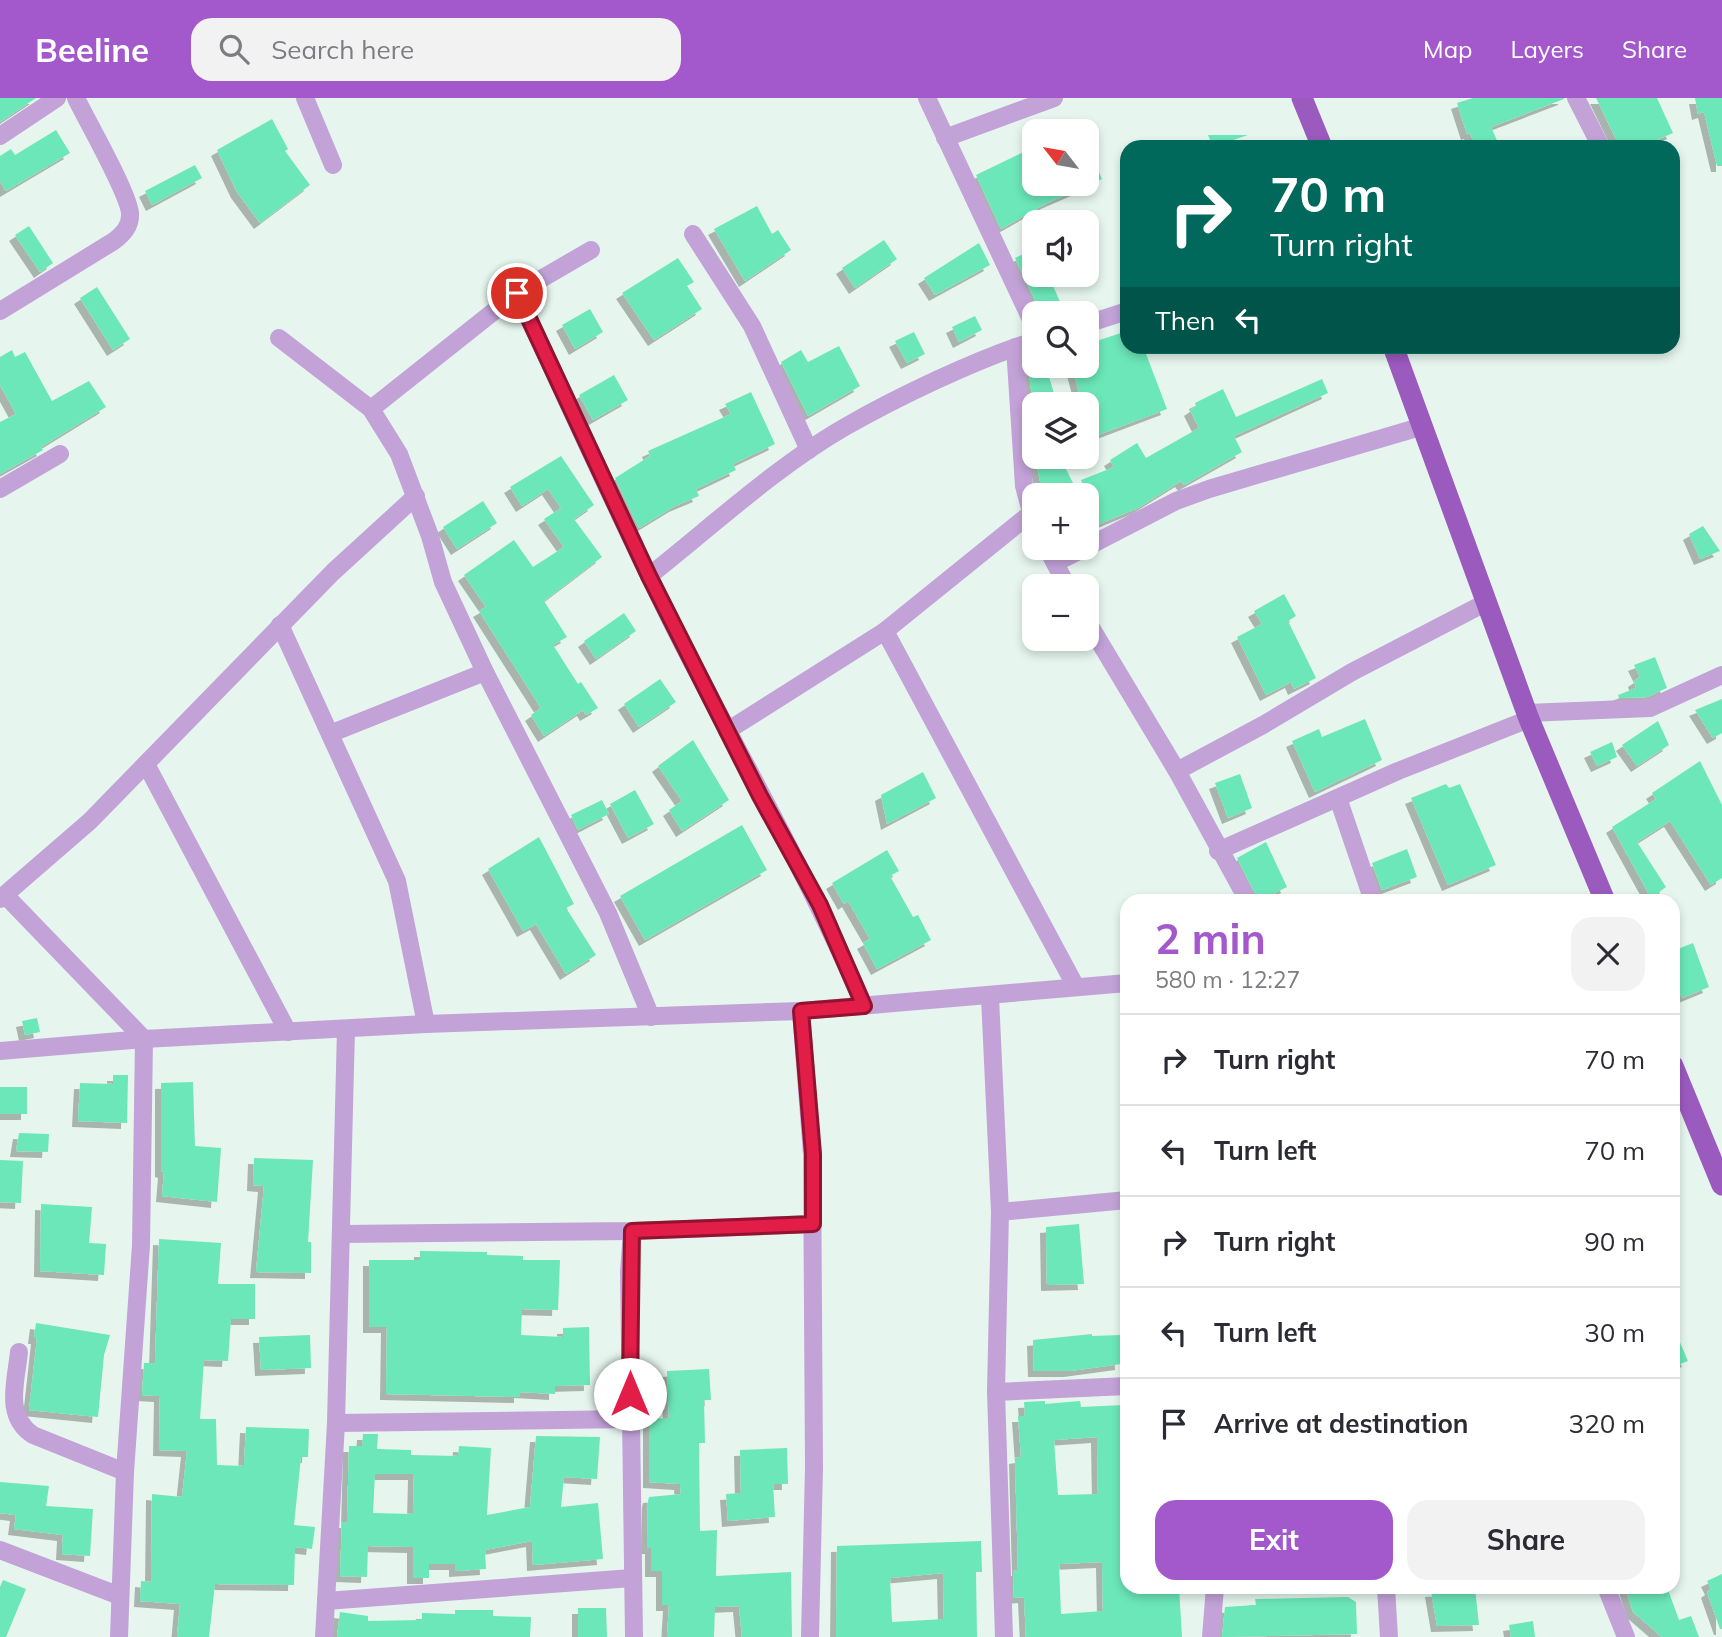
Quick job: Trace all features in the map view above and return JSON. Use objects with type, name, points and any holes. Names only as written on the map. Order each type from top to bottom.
[{"type":"main road","points":[[1302,98],[1319,140]]},
{"type":"main road","points":[[1396,354],[1528,716],[1602,894]]},
{"type":"main road","points":[[1680,1083],[1721,1182]]},
{"type":"street","points":[[0,136],[57,98]]},
{"type":"street","points":[[0,311],[114,240],[127,228],[130,214],[122,192],[76,98]]},
{"type":"street","points":[[305,98],[333,165]]},
{"type":"street","points":[[927,98],[1022,301]]},
{"type":"street","points":[[945,138],[1054,98]]},
{"type":"street","points":[[1576,98],[1597,140]]},
{"type":"street","points":[[693,234],[747,318],[810,450]]},
{"type":"street","points":[[371,410],[517,293],[591,250]]},
{"type":"street","points":[[517,293],[649,576],[727,731],[820,905],[864,1006]]},
{"type":"street","points":[[1099,320],[1120,313]]},
{"type":"street","points":[[279,338],[371,410],[399,454],[416,496],[443,582],[485,672],[608,913],[651,1017]]},
{"type":"street","points":[[649,576],[810,450],[845,427],[1022,345]]},
{"type":"street","points":[[1015,347],[1024,483]]},
{"type":"street","points":[[1099,540],[1176,501],[1209,489],[1420,426]]},
{"type":"street","points":[[0,489],[60,454]]},
{"type":"street","points":[[119,1637],[125,1472],[141,1245],[144,1039],[3,897],[90,821],[280,625],[416,496]]},
{"type":"street","points":[[727,731],[885,631],[1022,527]]},
{"type":"street","points":[[1177,771],[1264,725],[1352,672],[1487,602]]},
{"type":"street","points":[[280,625],[332,733],[397,881],[426,1024]]},
{"type":"street","points":[[885,631],[1076,987]]},
{"type":"street","points":[[1099,641],[1177,771],[1218,851],[1244,894]]},
{"type":"street","points":[[332,733],[485,672]]},
{"type":"street","points":[[1218,851],[1528,716],[1650,708],[1722,675]]},
{"type":"street","points":[[146,764],[288,1032]]},
{"type":"street","points":[[1338,798],[1371,894]]},
{"type":"street","points":[[0,1051],[144,1039],[426,1024],[801,1011],[990,997],[1120,984]]},
{"type":"street","points":[[990,997],[1000,1212],[996,1392],[1004,1637]]},
{"type":"street","points":[[801,1011],[813,1154],[814,1467],[810,1637]]},
{"type":"street","points":[[324,1637],[336,1423],[346,1028]]},
{"type":"street","points":[[1000,1212],[1120,1201]]},
{"type":"street","points":[[342,1234],[632,1231],[813,1224]]},
{"type":"street","points":[[632,1231],[634,1637]]},
{"type":"street","points":[[19,1352],[13,1411],[21,1427],[33,1435],[125,1472]]},
{"type":"street","points":[[996,1392],[1120,1386]]},
{"type":"street","points":[[336,1423],[631,1419]]},
{"type":"street","points":[[0,1549],[120,1595]]},
{"type":"street","points":[[326,1601],[632,1578]]},
{"type":"street","points":[[1211,1637],[1214,1594]]},
{"type":"street","points":[[1386,1594],[1389,1637]]},
{"type":"street","points":[[1609,1594],[1626,1637]]},
{"type":"building","points":[[0,98],[36,98],[0,122]]},
{"type":"building","points":[[1473,98],[1564,98],[1491,127],[1497,140],[1473,140],[1470,133],[1467,134],[1457,103]]},
{"type":"building","points":[[1596,98],[1657,98],[1673,133],[1657,140],[1617,140]]},
{"type":"building","points":[[1695,98],[1722,98],[1722,166],[1717,166],[1704,112],[1698,114]]},
{"type":"building","points":[[272,119],[288,149],[285,151],[310,185],[260,223],[237,192],[217,150]]},
{"type":"building","points":[[56,130],[70,153],[6,191],[0,181],[0,156],[11,149],[15,155]]},
{"type":"building","points":[[1208,135],[1248,135],[1233,140],[1210,140]]},
{"type":"building","points":[[1022,153],[1022,196],[1063,196],[1035,210],[1022,210],[1022,217],[1001,229],[976,175]]},
{"type":"building","points":[[195,165],[202,178],[152,205],[145,191]]},
{"type":"building","points":[[757,206],[772,234],[778,230],[791,250],[745,281],[714,229]]},
{"type":"building","points":[[29,226],[53,263],[40,272],[15,235]]},
{"type":"building","points":[[884,240],[897,259],[855,288],[842,268]]},
{"type":"building","points":[[979,243],[990,265],[935,295],[924,278]]},
{"type":"building","points":[[1022,255],[1022,273],[1015,258]]},
{"type":"building","points":[[678,258],[694,282],[687,286],[702,309],[654,340],[622,293]]},
{"type":"building","points":[[97,287],[130,339],[113,350],[80,298]]},
{"type":"building","points":[[1029,287],[1053,287],[1060,301],[1035,301]]},
{"type":"building","points":[[590,309],[603,332],[575,349],[562,325]]},
{"type":"building","points":[[975,316],[982,330],[959,342],[952,327]]},
{"type":"building","points":[[914,332],[925,354],[907,363],[895,341]]},
{"type":"building","points":[[1120,333],[1120,354],[1146,354],[1167,409],[1099,435],[1099,392],[1079,392],[1075,378],[1099,378],[1099,340]]},
{"type":"building","points":[[839,346],[860,386],[808,416],[781,362],[801,350],[808,362]]},
{"type":"building","points":[[12,350],[15,357],[25,352],[52,401],[89,381],[106,407],[41,447],[43,450],[0,474],[0,422],[16,414],[0,385],[0,357]]},
{"type":"building","points":[[614,375],[628,400],[593,420],[579,395]]},
{"type":"building","points":[[1030,378],[1049,378],[1054,392],[1031,392]]},
{"type":"building","points":[[1322,379],[1328,393],[1234,436],[1242,452],[1184,485],[1181,481],[1138,508],[1099,524],[1099,483],[1082,483],[1081,480],[1114,467],[1110,460],[1137,443],[1146,458],[1199,428],[1190,410],[1196,406],[1195,403],[1223,389],[1236,417]]},
{"type":"building","points":[[751,392],[775,444],[733,464],[736,470],[696,489],[699,496],[675,506],[639,528],[615,478],[650,456],[648,451],[731,414],[725,404]]},
{"type":"building","points":[[561,456],[594,505],[574,519],[602,557],[544,601],[567,637],[553,645],[578,684],[581,682],[598,708],[586,715],[583,710],[544,736],[531,715],[541,708],[479,611],[486,607],[464,575],[514,540],[533,567],[564,547],[544,519],[561,508],[548,489],[522,506],[510,487]]},
{"type":"building","points":[[1038,469],[1066,469],[1073,483],[1040,483]]},
{"type":"building","points":[[483,501],[497,523],[457,549],[443,527]]},
{"type":"building","points":[[1703,526],[1720,551],[1700,559],[1689,534]]},
{"type":"building","points":[[1284,594],[1296,616],[1288,621],[1316,678],[1294,689],[1291,682],[1266,695],[1237,637],[1262,624],[1254,611]]},
{"type":"building","points":[[624,613],[636,631],[596,659],[584,641]]},
{"type":"building","points":[[1655,657],[1667,688],[1647,697],[1619,698],[1618,695],[1636,688],[1634,681],[1640,677],[1634,665]]},
{"type":"building","points":[[660,679],[676,702],[639,727],[624,704]]},
{"type":"building","points":[[1722,699],[1722,733],[1713,738],[1695,710]]},
{"type":"building","points":[[1365,719],[1382,760],[1315,792],[1292,741],[1319,729],[1322,737]]},
{"type":"building","points":[[1658,721],[1669,745],[1637,766],[1622,745]]},
{"type":"building","points":[[693,740],[729,800],[682,831],[669,810],[682,801],[658,766]]},
{"type":"building","points":[[1612,742],[1617,757],[1597,766],[1590,752]]},
{"type":"building","points":[[1700,761],[1722,805],[1722,878],[1711,885],[1670,821],[1637,842],[1666,887],[1656,894],[1649,894],[1612,827],[1656,799],[1652,793]]},
{"type":"building","points":[[923,772],[936,798],[887,824],[881,795]]},
{"type":"building","points":[[1240,774],[1252,808],[1228,818],[1215,783]]},
{"type":"building","points":[[1446,784],[1449,788],[1460,784],[1496,865],[1448,885],[1411,798]]},
{"type":"building","points":[[635,790],[654,824],[628,838],[610,804]]},
{"type":"building","points":[[602,800],[609,814],[578,830],[571,815]]},
{"type":"building","points":[[742,825],[767,870],[645,940],[620,896]]},
{"type":"building","points":[[539,837],[574,904],[566,908],[596,955],[566,974],[536,924],[523,931],[488,869]]},
{"type":"building","points":[[1266,842],[1287,887],[1273,894],[1255,894],[1237,858]]},
{"type":"building","points":[[1407,849],[1417,877],[1382,890],[1372,863]]},
{"type":"building","points":[[887,850],[899,871],[890,876],[913,917],[918,915],[931,940],[877,969],[863,943],[870,939],[848,901],[844,904],[832,883]]},
{"type":"building","points":[[1693,943],[1709,987],[1682,998],[1680,993],[1680,948]]},
{"type":"building","points":[[37,1018],[40,1032],[25,1035],[22,1021]]},
{"type":"building","points":[[113,1075],[128,1075],[127,1123],[78,1121],[80,1083],[113,1084]]},
{"type":"building","points":[[193,1082],[195,1146],[221,1148],[217,1202],[162,1196],[164,1172],[161,1171],[161,1083]]},
{"type":"building","points":[[0,1087],[27,1087],[27,1114],[0,1114]]},
{"type":"building","points":[[19,1133],[49,1134],[48,1152],[16,1151]]},
{"type":"building","points":[[254,1158],[313,1160],[308,1242],[311,1242],[311,1273],[256,1272],[264,1186],[253,1185]]},
{"type":"building","points":[[0,1160],[23,1161],[21,1203],[0,1202]]},
{"type":"building","points":[[41,1204],[92,1207],[89,1243],[106,1244],[104,1275],[40,1271]]},
{"type":"building","points":[[1079,1224],[1084,1284],[1047,1285],[1046,1227]]},
{"type":"building","points":[[159,1239],[221,1243],[218,1284],[255,1284],[255,1319],[231,1319],[228,1361],[204,1360],[200,1419],[216,1419],[217,1465],[244,1466],[246,1427],[309,1429],[308,1457],[301,1457],[294,1525],[315,1527],[312,1549],[295,1547],[294,1585],[215,1584],[209,1637],[177,1637],[180,1604],[140,1601],[141,1581],[151,1582],[152,1494],[182,1497],[187,1451],[159,1450],[160,1396],[142,1395],[144,1363],[155,1363]]},
{"type":"building","points":[[420,1251],[487,1252],[487,1255],[523,1256],[523,1260],[560,1260],[558,1310],[522,1309],[521,1335],[563,1337],[563,1328],[589,1327],[590,1385],[555,1386],[555,1394],[520,1392],[520,1397],[386,1394],[387,1327],[369,1327],[369,1260],[420,1260]]},
{"type":"building","points":[[36,1323],[110,1335],[104,1355],[98,1417],[29,1410],[37,1338],[34,1338]]},
{"type":"building","points":[[1092,1334],[1120,1335],[1120,1364],[1070,1371],[1034,1371],[1033,1340]]},
{"type":"building","points":[[310,1335],[311,1368],[261,1370],[259,1337]]},
{"type":"building","points":[[1680,1342],[1688,1361],[1680,1364]]},
{"type":"building","points":[[709,1369],[711,1400],[704,1400],[705,1443],[699,1443],[700,1531],[717,1530],[716,1576],[791,1572],[792,1637],[742,1637],[739,1606],[715,1607],[714,1637],[667,1637],[669,1605],[662,1605],[662,1571],[651,1571],[651,1548],[647,1548],[648,1501],[649,1497],[681,1494],[680,1484],[649,1482],[649,1419],[669,1418],[667,1371]]},
{"type":"building","points":[[1045,1401],[1045,1404],[1080,1401],[1081,1407],[1120,1405],[1120,1594],[1179,1594],[1182,1637],[1026,1637],[1024,1597],[1014,1598],[1013,1571],[1018,1570],[1015,1458],[1021,1457],[1018,1416],[1025,1416],[1024,1402]],"holes":[[[1097,1437],[1098,1494],[1058,1495],[1054,1440]],[[1102,1562],[1103,1611],[1061,1614],[1059,1564]]]},
{"type":"building","points":[[363,1434],[378,1434],[377,1449],[411,1450],[411,1455],[458,1456],[459,1446],[491,1448],[487,1515],[530,1507],[536,1436],[600,1437],[597,1479],[564,1477],[561,1507],[598,1503],[603,1559],[533,1565],[532,1541],[485,1550],[486,1569],[455,1571],[455,1564],[429,1564],[429,1578],[413,1578],[413,1547],[368,1546],[367,1577],[340,1576],[342,1522],[347,1522],[349,1446],[362,1446]],"holes":[[[375,1474],[414,1474],[413,1514],[373,1513]]]},
{"type":"building","points":[[787,1448],[788,1484],[773,1484],[775,1517],[728,1521],[726,1494],[741,1493],[740,1450]]},
{"type":"building","points":[[0,1482],[49,1486],[46,1506],[93,1509],[90,1556],[62,1554],[63,1535],[14,1529],[16,1515],[0,1513]]},
{"type":"building","points":[[981,1541],[982,1572],[976,1572],[977,1637],[836,1637],[837,1546]],"holes":[[[943,1573],[944,1619],[892,1622],[890,1578]]]},
{"type":"building","points":[[1722,1574],[1720,1629],[1707,1592],[1711,1589],[1707,1581]]},
{"type":"building","points":[[3,1580],[26,1589],[6,1637],[0,1637],[0,1587]]},
{"type":"building","points":[[1432,1594],[1476,1594],[1479,1625],[1437,1626]]},
{"type":"building","points":[[1627,1594],[1670,1594],[1679,1620],[1691,1616],[1699,1637],[1662,1637],[1633,1612]]},
{"type":"building","points":[[1348,1597],[1356,1602],[1357,1634],[1222,1637],[1225,1607],[1256,1605],[1255,1599]]},
{"type":"building","points":[[578,1608],[606,1608],[607,1637],[578,1637]]},
{"type":"building","points":[[455,1610],[493,1610],[493,1616],[531,1617],[530,1637],[337,1637],[340,1612],[368,1616],[368,1621],[422,1620],[422,1613],[455,1614]]},
{"type":"building","points":[[1533,1621],[1535,1637],[1511,1637],[1509,1625]]},
{"type":"route","points":[[517,293],[649,576],[760,796],[820,905],[864,1006],[801,1011],[813,1154],[813,1224],[632,1231],[629,1272],[630,1394]]}]
